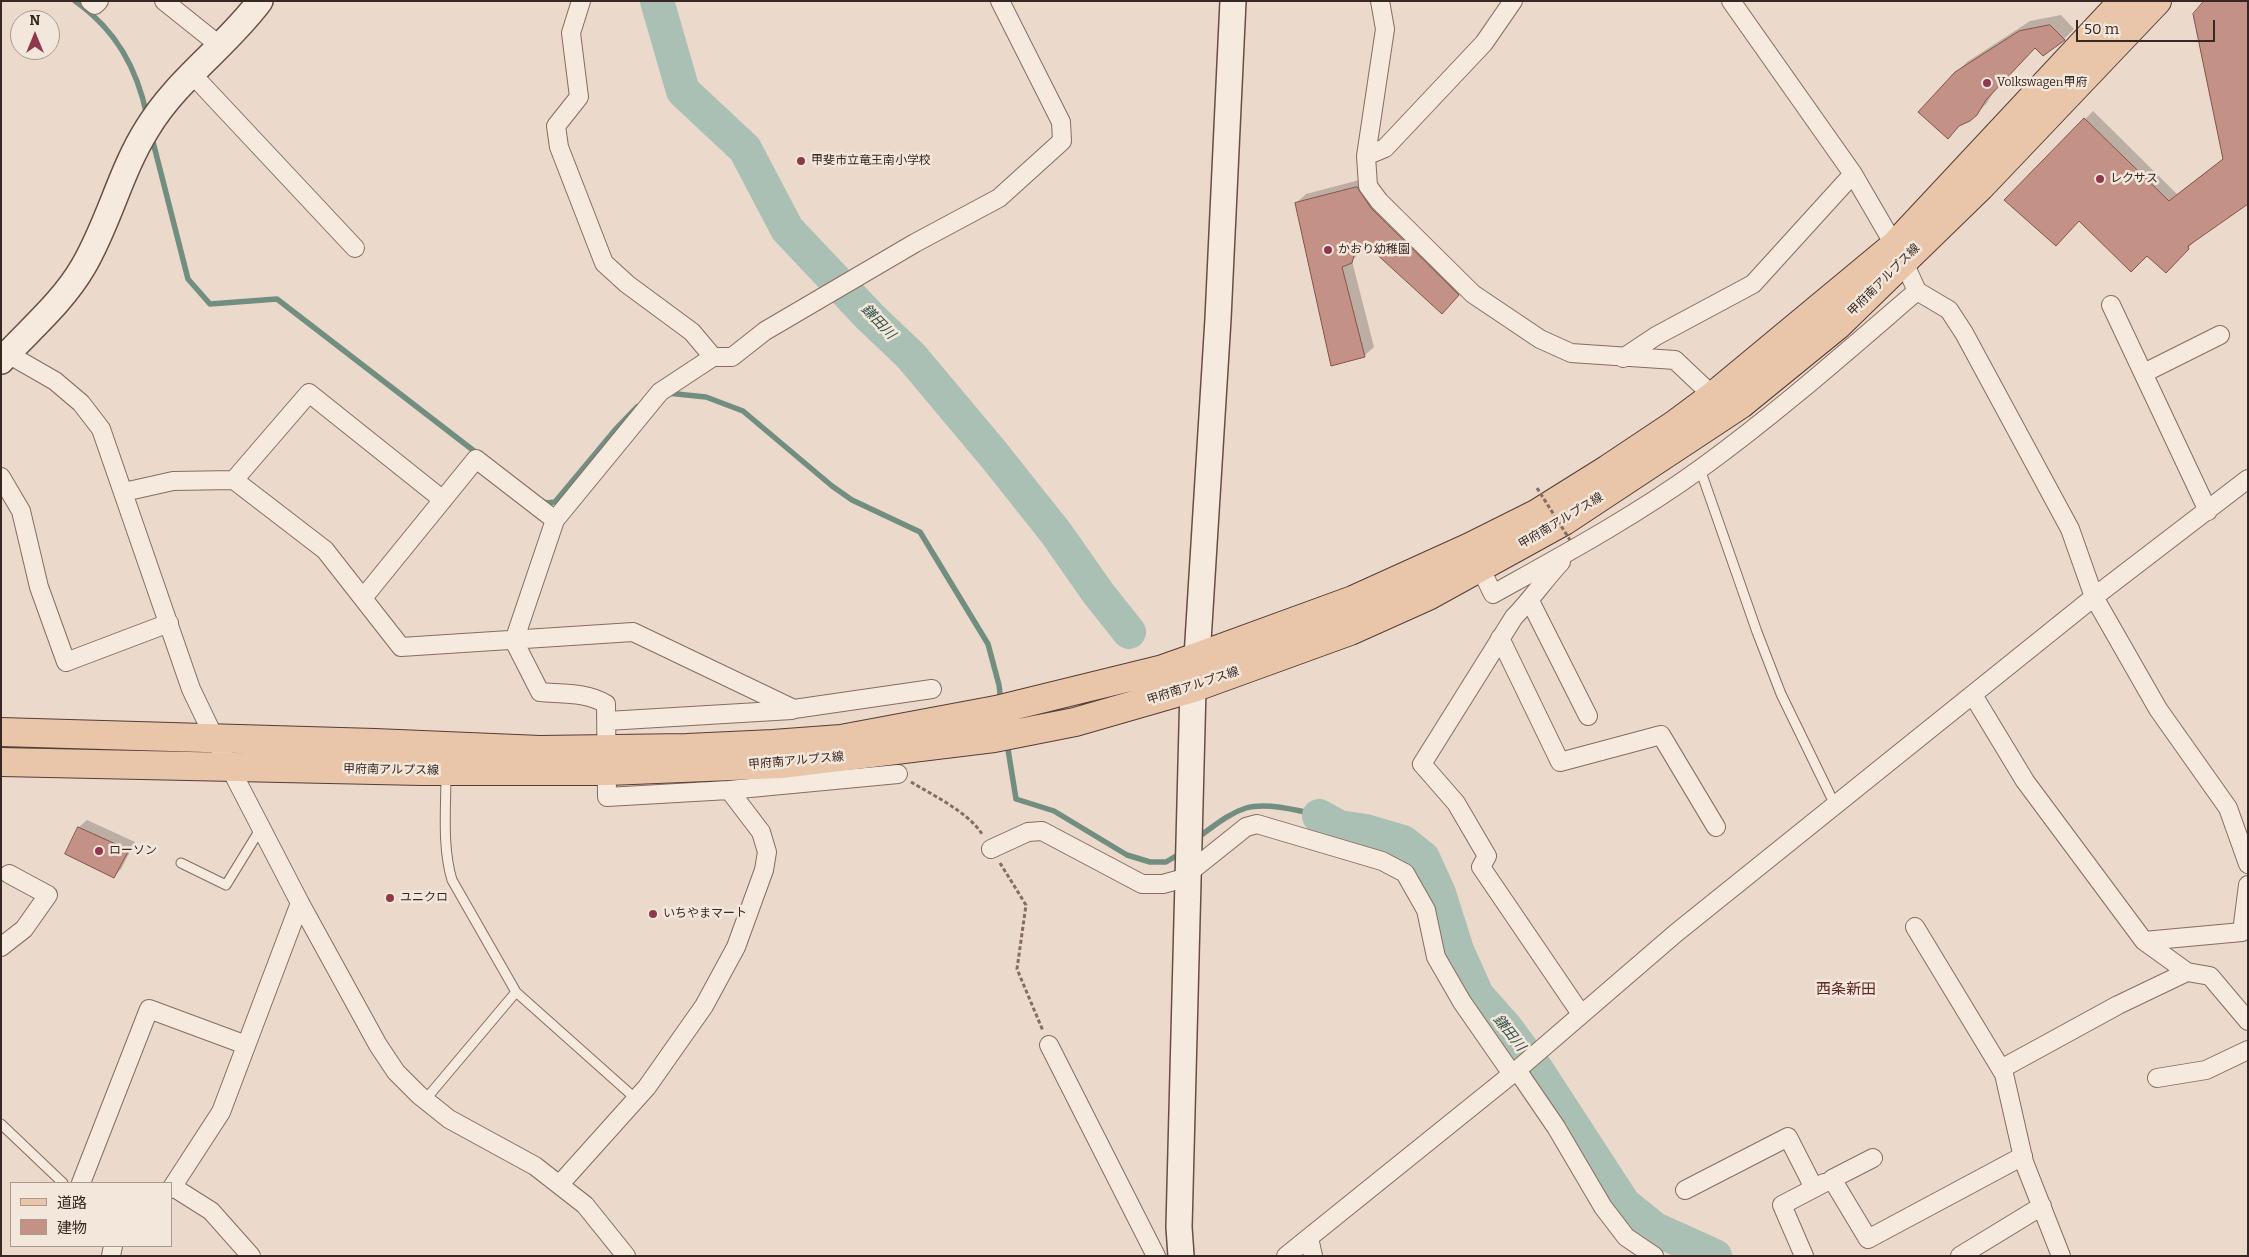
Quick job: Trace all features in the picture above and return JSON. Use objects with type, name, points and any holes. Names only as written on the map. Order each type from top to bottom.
[{"type":"main road","name":"甲府南アルプス線","points":[[1,762],[446,771],[608,760],[687,748],[841,738],[1050,698],[1163,669],[1475,558],[1564,521],[1741,404],[1838,325],[1899,253],[2123,1]]},
{"type":"main road","name":"甲府南アルプス線","points":[[1,732],[214,737],[540,750],[608,760],[781,764],[994,738],[1075,722],[1193,688],[1350,631],[1428,596],[1475,558],[1536,514],[1608,470],[1713,396],[1899,253],[1980,186],[2157,1]]},
{"type":"street","points":[[90,1],[95,5],[99,1]]},
{"type":"street","points":[[164,1],[219,45]]},
{"type":"street","points":[[260,1],[246,19],[191,73],[146,129],[122,180],[104,226],[83,267],[60,300],[3,355],[55,381],[81,403],[101,429],[191,689],[300,903],[378,1045],[396,1072],[425,1100],[449,1118],[535,1166],[560,1184],[585,1205],[626,1256]]},
{"type":"street","points":[[581,1],[571,32],[580,97],[556,126],[559,147],[604,263],[627,284],[692,332],[713,357]]},
{"type":"street","points":[[898,774],[729,790],[607,797],[608,721],[606,704],[597,699],[540,692],[514,641],[556,520],[660,392],[713,357],[732,357],[765,331],[915,243],[998,198],[1062,141],[1061,122],[1000,1]]},
{"type":"street","points":[[1181,1256],[1179,1227],[1193,688],[1197,657],[1218,319],[1234,1]]},
{"type":"street","points":[[1380,1],[1385,29],[1366,156],[1368,186],[1379,201],[1473,294],[1540,339],[1570,353],[1674,360],[1713,396]]},
{"type":"street","points":[[1366,156],[1386,148],[1484,43],[1513,1]]},
{"type":"street","points":[[1731,1],[1853,174],[1899,253],[1917,291],[1949,310],[1964,333],[2070,528],[2094,597],[2158,709],[2228,808],[2248,864]]},
{"type":"street","points":[[191,73],[355,248]]},
{"type":"street","points":[[1623,358],[1656,336],[1753,284],[1853,174]]},
{"type":"street","points":[[1475,558],[1492,594],[1570,546],[1604,532],[1700,469],[1789,401],[1917,291]]},
{"type":"street","points":[[2112,305],[2208,511]]},
{"type":"street","points":[[2144,373],[2220,335]]},
{"type":"street","points":[[234,480],[309,393],[443,500]]},
{"type":"street","points":[[363,598],[476,459],[556,520]]},
{"type":"street","points":[[1,477],[21,511],[39,587],[66,662],[169,622]]},
{"type":"street","points":[[1286,1256],[1516,1071],[1676,933],[2094,597],[2248,479]]},
{"type":"street","points":[[124,492],[172,481],[234,480],[325,550],[401,647],[633,632],[794,710]]},
{"type":"street","points":[[1570,546],[1537,588],[1530,601],[1514,617],[1422,764],[1456,803],[1487,856],[1481,867],[1581,1014]]},
{"type":"street","points":[[1530,601],[1588,716]]},
{"type":"street","points":[[1500,638],[1560,762],[1661,735],[1716,827]]},
{"type":"street","points":[[608,721],[794,710],[932,689]]},
{"type":"street","points":[[1973,695],[2025,781],[2144,941],[2187,972],[2210,976],[2248,1021]]},
{"type":"street","points":[[560,1184],[647,1087],[704,1006],[736,947],[764,870],[766,852],[761,832],[729,790]]},
{"type":"street","points":[[991,849],[1028,832],[1042,831],[1142,884],[1163,884],[1181,879],[1188,868],[1246,827],[1257,824],[1382,861],[1405,873],[1426,910],[1436,956],[1462,1002],[1516,1071],[1556,1127],[1603,1207],[1626,1237],[1654,1256]]},
{"type":"street","points":[[1,947],[24,929],[48,895],[9,874]]},
{"type":"street","points":[[2144,941],[2242,932],[2248,885]]},
{"type":"street","points":[[251,1256],[211,1211],[172,1188],[221,1112],[300,903]]},
{"type":"street","points":[[1915,928],[2001,1069],[2023,1156],[2061,1256]]},
{"type":"street","points":[[2001,1069],[2118,1005],[2187,972]]},
{"type":"street","points":[[81,1182],[149,1009],[246,1045]]},
{"type":"street","points":[[1049,1045],[1156,1256]]},
{"type":"street","points":[[2157,1078],[2206,1070],[2248,1050]]},
{"type":"street","points":[[1685,1190],[1788,1137],[1814,1188]]},
{"type":"street","points":[[1832,1179],[1868,1240],[2023,1156]]},
{"type":"street","points":[[1804,1256],[1782,1205],[1873,1158]]},
{"type":"street","points":[[1965,1255],[2042,1206]]},
{"type":"street","points":[[1309,1238],[1313,1256]]},
{"type":"lane","points":[[1700,469],[1756,632],[1781,694],[1835,805]]},
{"type":"lane","points":[[446,771],[447,851],[448,866],[452,880],[516,992],[636,1099]]},
{"type":"lane","points":[[181,863],[226,885],[261,828]]},
{"type":"lane","points":[[425,1100],[516,992]]},
{"type":"lane","points":[[1,1124],[62,1182]]},
{"type":"path","points":[[1538,488],[1570,546]]},
{"type":"path","points":[[898,774],[977,826],[1026,905],[1017,969],[1049,1045]]},
{"type":"building","points":[[2204,1],[2248,1],[2248,204],[2188,246],[2189,249],[2166,273],[2147,256],[2131,272],[2079,221],[2056,246],[2004,200],[2084,118],[2169,201],[2223,159],[2193,14]]},
{"type":"building","points":[[2050,25],[2065,40],[2043,56],[2035,48],[1986,100],[1977,115],[1959,126],[1948,139],[1918,112],[1955,72],[2019,31]]},
{"type":"building","points":[[1357,187],[1371,208],[1459,295],[1442,314],[1372,250],[1355,252],[1352,263],[1342,267],[1365,357],[1331,366],[1295,203]]},
{"type":"building","points":[[78,827],[129,850],[114,878],[65,854]]},
{"type":"waterway","points":[[75,1],[102,24],[123,51],[143,98],[147,116]]},
{"type":"waterway","name":"鎌田川","points":[[657,1],[683,91],[745,149],[787,229],[870,317],[911,356],[1056,533],[1098,593],[1129,632]]},
{"type":"waterway","points":[[152,138],[188,279],[210,304],[277,299],[478,454]]},
{"type":"waterway","points":[[667,393],[706,397],[743,411],[832,486],[852,500],[920,532],[988,644],[999,685],[1001,702]]},
{"type":"waterway","points":[[540,500],[546,503],[555,502],[615,430],[637,407]]},
{"type":"waterway","points":[[1007,743],[1016,799],[1054,811],[1127,855],[1150,862],[1166,862],[1181,853]]},
{"type":"waterway","points":[[1197,838],[1233,814],[1246,808],[1259,806],[1273,806],[1306,812],[1366,831]]},
{"type":"waterway","name":"鎌田川","points":[[1319,816],[1339,827],[1366,831],[1403,842],[1423,858],[1439,893],[1457,950],[1477,995],[1507,1029],[1535,1067],[1624,1204],[1655,1229],[1715,1256]]},
{"type":"place","name":"Volkswagen甲府","points":[[1987,83]]},
{"type":"place","name":"甲斐市立竜王南小学校","points":[[801,161]]},
{"type":"place","name":"レクサス","points":[[2100,179]]},
{"type":"place","name":"かおり幼稚園","points":[[1328,250]]},
{"type":"place","name":"ローソン","points":[[99,851]]},
{"type":"place","name":"ユニクロ","points":[[390,898]]},
{"type":"place","name":"いちやまマート","points":[[653,914]]},
{"type":"district","name":"西条新田","points":[[1846,990]]}]
